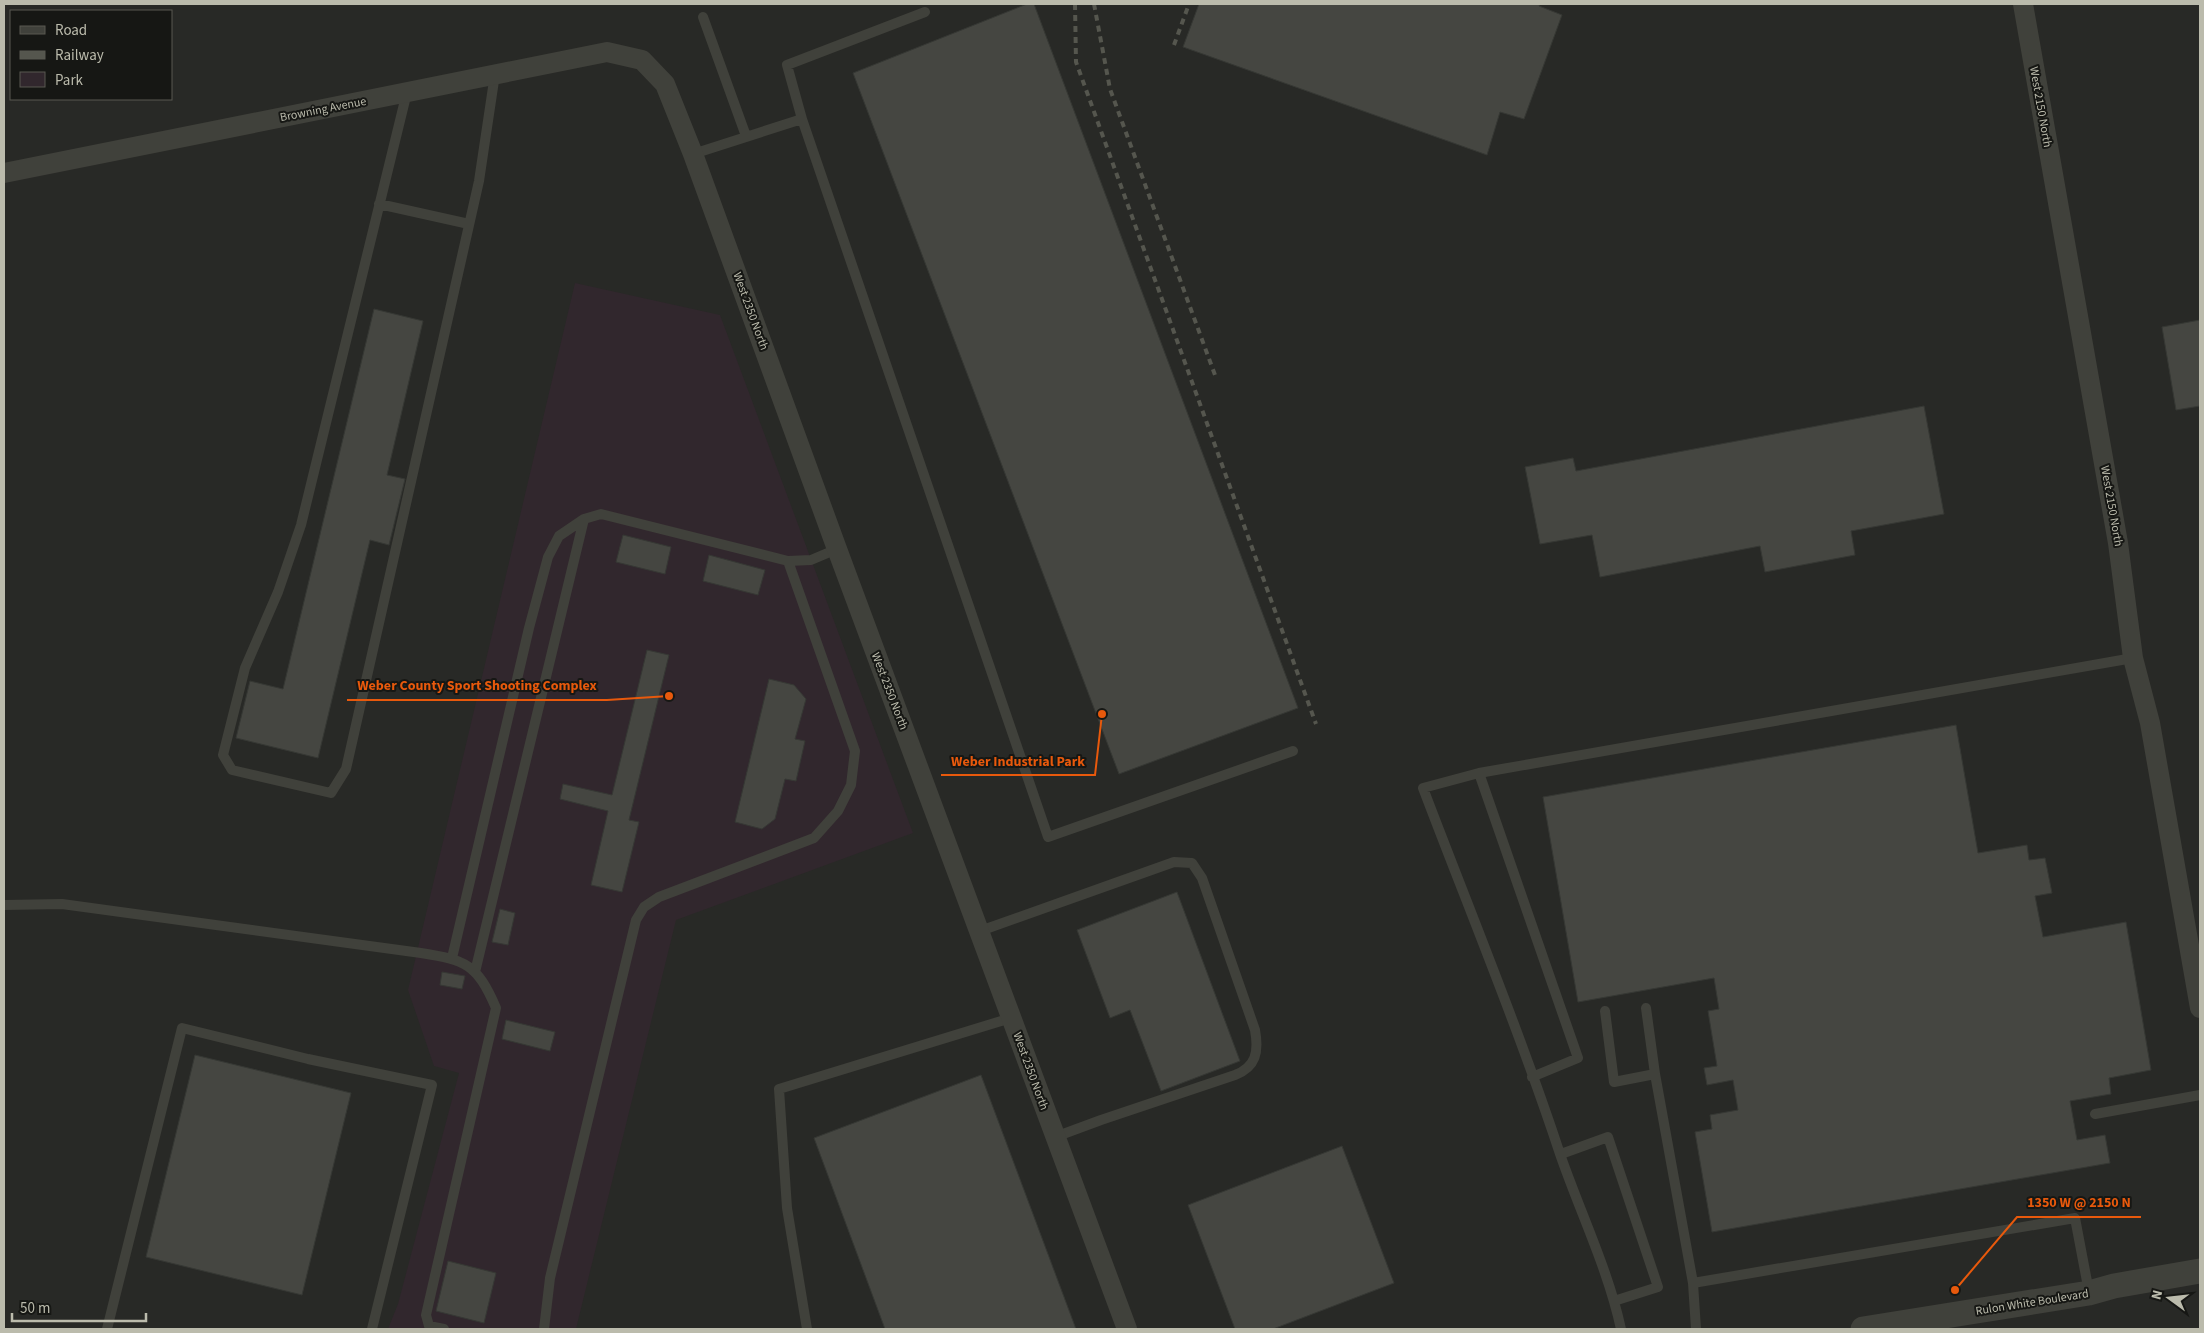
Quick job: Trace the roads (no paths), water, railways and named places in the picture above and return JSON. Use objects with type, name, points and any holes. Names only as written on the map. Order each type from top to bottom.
[{"type":"street","name":"West 2150 North","points":[[2023,4],[2118,543],[2133,658],[2150,723],[2200,1008]]},
{"type":"street","name":"Browning Avenue","points":[[4,173],[607,52],[642,60]]},
{"type":"street","name":"West 2350 North","points":[[642,60],[665,84],[694,154],[837,549],[1127,1329]]},
{"type":"street","name":"Rulon White Boulevard","points":[[1863,1329],[2089,1294],[2114,1286],[2200,1271]]},
{"type":"lane","points":[[925,12],[787,64],[802,119],[1048,837],[1293,751]]},
{"type":"lane","points":[[703,17],[746,136]]},
{"type":"lane","points":[[407,92],[301,525],[278,592],[244,668],[223,755],[232,770],[331,794],[346,769],[479,181],[495,74]]},
{"type":"lane","points":[[694,154],[802,119]]},
{"type":"lane","points":[[379,204],[469,224]]},
{"type":"lane","points":[[452,958],[528,628],[548,557],[559,536],[584,520],[601,514],[788,561],[811,560],[837,549]]},
{"type":"lane","points":[[476,972],[584,520]]},
{"type":"lane","points":[[544,1329],[550,1278],[636,920],[644,907],[659,896],[814,838],[838,811],[851,785],[855,751],[788,561]]},
{"type":"lane","points":[[1621,1329],[1614,1301],[1424,788],[1479,773],[2133,658]]},
{"type":"lane","points":[[1479,773],[1578,1058],[1532,1076]]},
{"type":"lane","points":[[980,931],[1174,862],[1192,863],[1202,878],[1255,1030],[1256,1049],[1251,1065],[1246,1071],[1055,1137]]},
{"type":"lane","points":[[4,904],[62,904],[452,958],[465,962],[476,972],[487,987],[496,1008],[426,1315],[429,1326],[444,1329]]},
{"type":"lane","points":[[1646,1008],[1693,1283],[1696,1329]]},
{"type":"lane","points":[[1605,1011],[1614,1082],[1656,1074]]},
{"type":"lane","points":[[807,1329],[787,1208],[780,1089],[1011,1018]]},
{"type":"lane","points":[[107,1329],[182,1028],[308,1059],[432,1085],[372,1329]]},
{"type":"lane","points":[[2095,1114],[2200,1095]]},
{"type":"lane","points":[[1560,1154],[1608,1136],[1658,1287],[1614,1301]]},
{"type":"lane","points":[[1693,1283],[2075,1218],[2089,1294]]},
{"type":"railway","points":[[1075,4],[1076,62],[1316,724]]},
{"type":"railway","points":[[1094,4],[1110,89],[1215,375]]},
{"type":"railway","points":[[1174,45],[1189,4]]},
{"type":"place","name":"Weber County Sport Shooting Complex","points":[[669,696]]},
{"type":"place","name":"Weber Industrial Park","points":[[1102,714]]},
{"type":"place","name":"1350 W @ 2150 N","points":[[1955,1290]]}]
